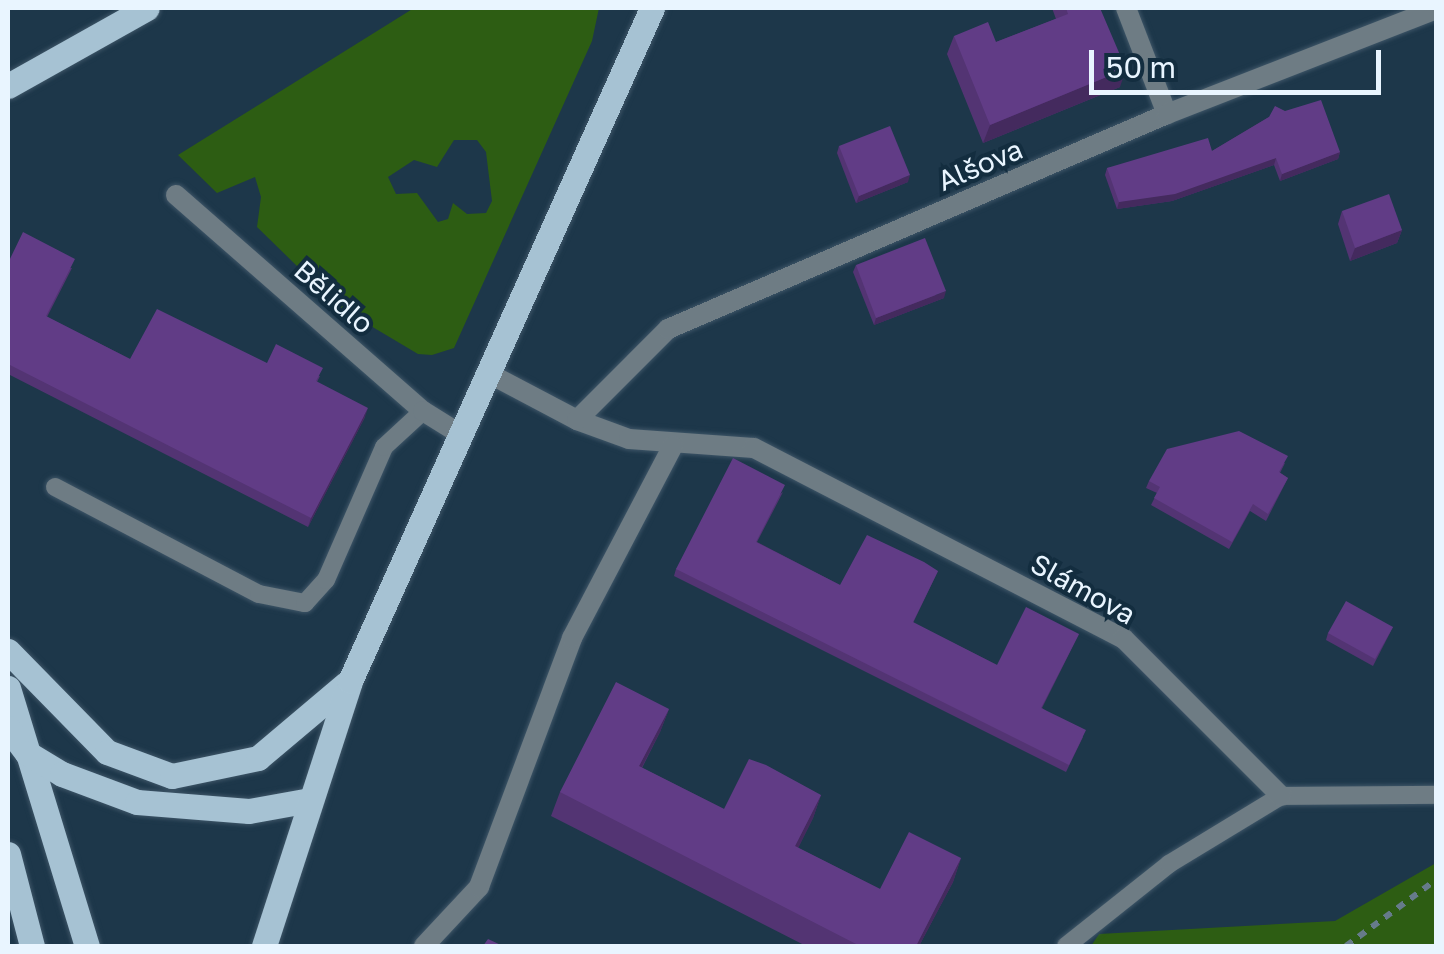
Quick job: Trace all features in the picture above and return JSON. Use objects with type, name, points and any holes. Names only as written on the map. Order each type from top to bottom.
[{"type":"main road","points":[[8,86],[147,8]]},
{"type":"main road","points":[[636,36],[641,8]]},
{"type":"main road","points":[[264,946],[350,681],[636,36],[652,8]]},
{"type":"main road","points":[[8,651],[107,752],[172,776],[258,758],[350,681]]},
{"type":"main road","points":[[8,688],[87,946]]},
{"type":"main road","points":[[8,728],[27,753],[98,791],[184,811],[249,811],[310,800]]},
{"type":"main road","points":[[8,854],[32,946]]},
{"type":"street","points":[[1126,8],[1167,114]]},
{"type":"street","name":"Alšova","points":[[576,420],[668,328],[1167,114],[1436,9]]},
{"type":"street","name":"Bělidlo","points":[[176,196],[423,411],[460,434]]},
{"type":"street","name":"Slámova","points":[[488,373],[576,420],[673,446],[754,448],[1124,639],[1281,796]]},
{"type":"street","points":[[424,946],[478,887],[572,638],[673,446]]},
{"type":"lane","points":[[55,488],[259,594],[305,603],[326,580],[384,447],[423,411]]},
{"type":"lane","points":[[1066,946],[1169,864],[1281,796],[1436,795]]},
{"type":"path","points":[[1346,946],[1436,880]]},
{"type":"green space","points":[[414,8],[599,8],[592,41],[454,348],[432,355],[418,354],[339,307],[257,227],[261,197],[255,177],[217,193],[178,155]],"holes":[[[454,140],[477,140],[486,152],[492,201],[486,213],[467,214],[453,203],[448,219],[438,222],[417,193],[396,194],[388,177],[414,160],[437,167]]]},
{"type":"green space","points":[[1436,863],[1436,946],[1091,946],[1099,934],[1335,921]]},
{"type":"building","points":[[1066,8],[1100,8],[1126,69],[990,125],[954,36],[988,22],[996,42],[1068,14]]},
{"type":"building","points":[[1321,100],[1340,152],[1282,174],[1276,158],[1175,194],[1119,202],[1107,168],[1208,138],[1212,151],[1269,117],[1275,106],[1285,111]]},
{"type":"building","points":[[890,126],[910,175],[859,196],[839,146]]},
{"type":"building","points":[[1389,194],[1402,230],[1355,248],[1342,211]]},
{"type":"building","points":[[23,232],[75,259],[46,316],[130,359],[157,309],[267,363],[276,344],[323,368],[316,381],[368,408],[311,518],[8,364],[8,263]]},
{"type":"building","points":[[925,238],[946,291],[876,318],[856,265]]},
{"type":"building","points":[[1239,431],[1288,456],[1279,472],[1288,478],[1268,514],[1253,504],[1232,542],[1154,498],[1160,487],[1149,481],[1167,449]]},
{"type":"building","points":[[733,458],[785,485],[756,542],[840,585],[867,535],[924,562],[938,571],[913,622],[997,665],[1026,607],[1079,634],[1041,708],[1086,730],[1069,765],[676,569]]},
{"type":"building","points":[[1346,601],[1393,627],[1375,659],[1328,633]]},
{"type":"building","points":[[616,682],[669,709],[639,766],[724,809],[749,759],[821,795],[795,846],[880,889],[909,832],[961,858],[916,946],[860,946],[560,792]]},
{"type":"building","points":[[488,939],[503,946],[483,946]]}]
